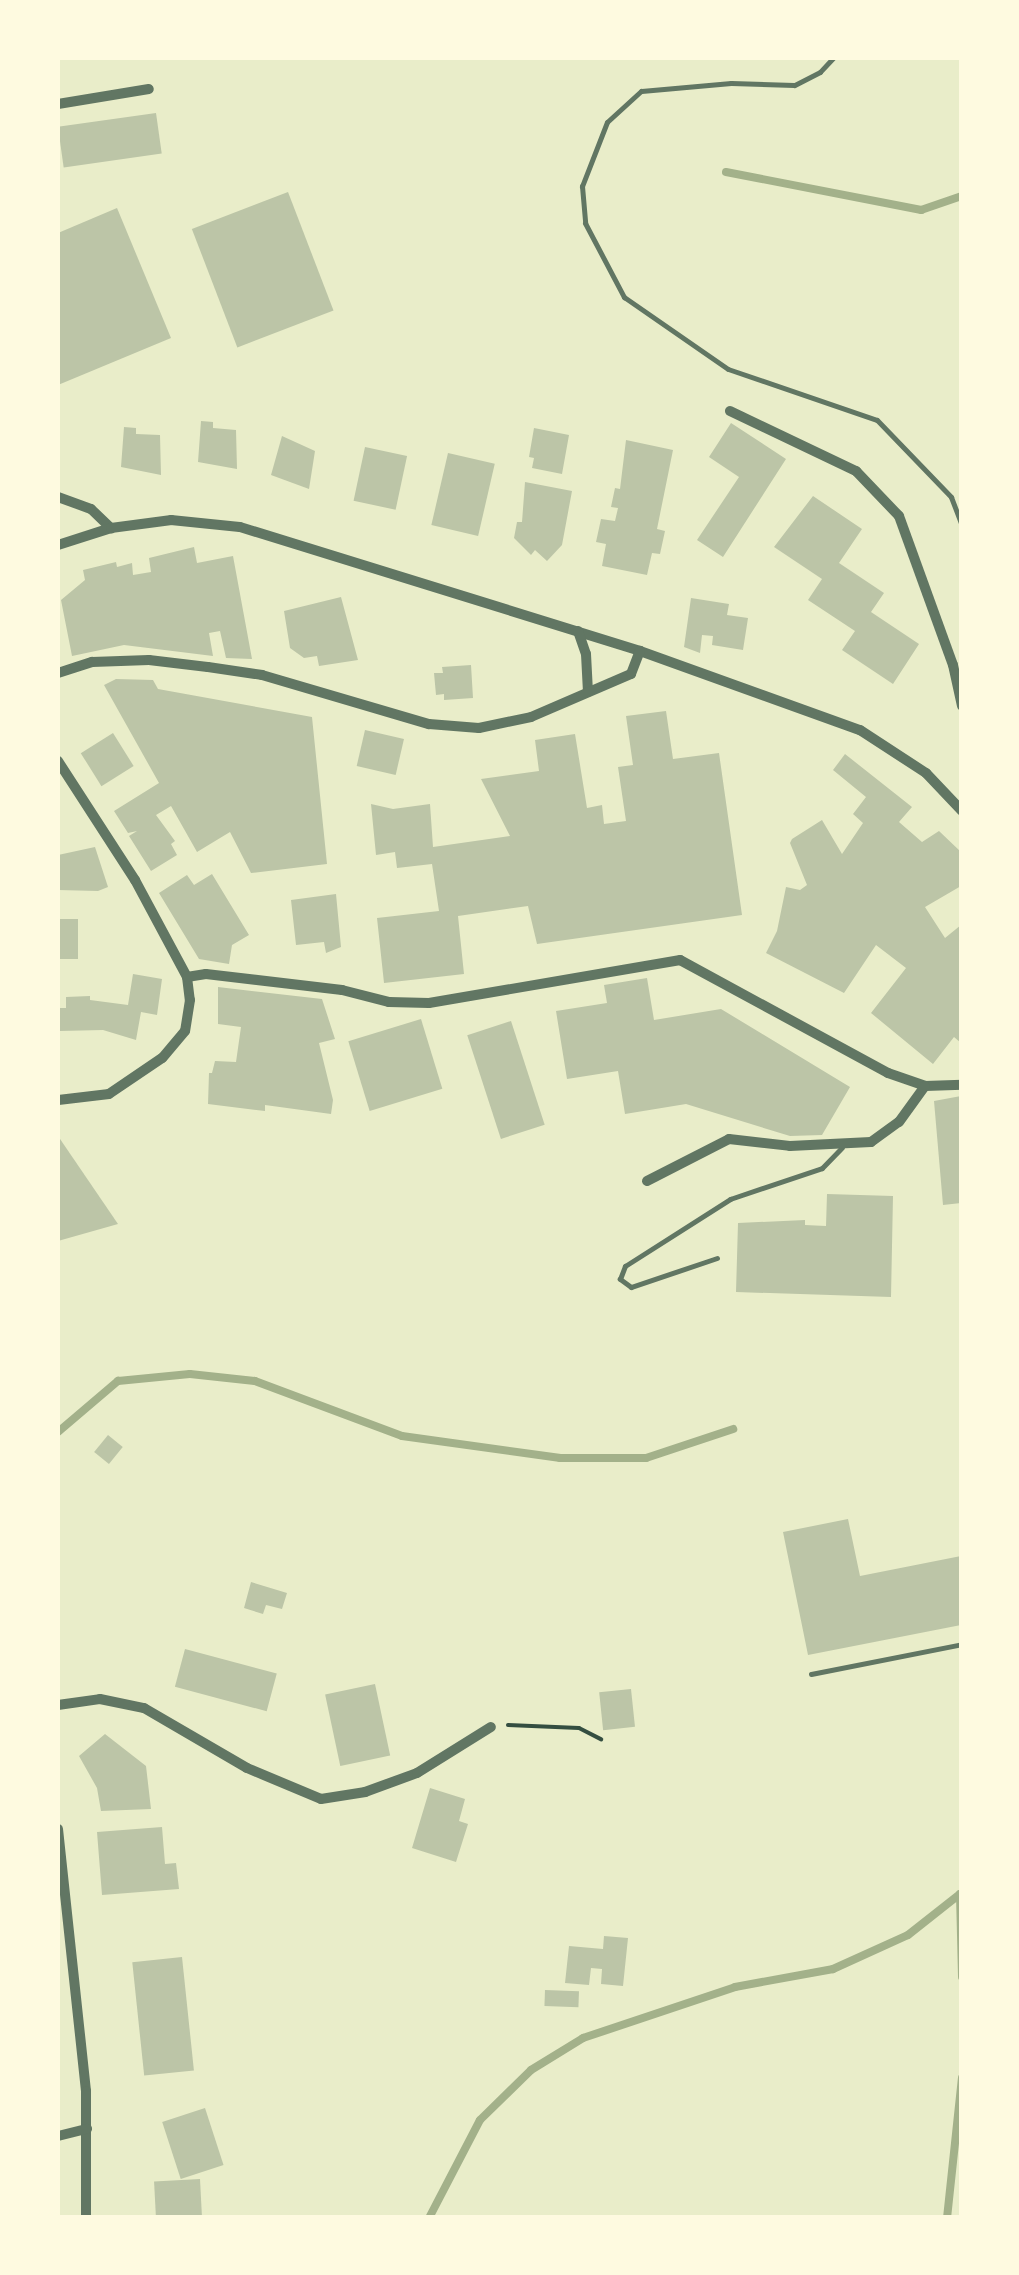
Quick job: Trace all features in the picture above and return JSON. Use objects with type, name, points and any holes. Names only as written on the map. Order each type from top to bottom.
[{"type":"street","points":[[58,104],[149,90]]},
{"type":"street","points":[[730,410],[856,472],[900,516],[954,665],[962,706]]},
{"type":"street","points":[[58,497],[91,509],[111,528]]},
{"type":"street","points":[[58,545],[111,528],[171,520],[240,527],[640,651],[860,730],[926,773],[962,811]]},
{"type":"street","points":[[578,632],[586,654],[588,692]]},
{"type":"street","points":[[58,673],[92,662],[149,660],[208,667],[262,675],[429,724],[479,728],[531,717],[631,674],[640,651]]},
{"type":"street","points":[[58,760],[135,880],[186,977],[190,1000],[185,1032],[162,1058],[110,1094],[58,1100]]},
{"type":"street","points":[[186,977],[206,974],[342,990],[389,1002],[429,1003],[680,960],[888,1072],[925,1086],[962,1085]]},
{"type":"street","points":[[647,1181],[728,1139],[842,1147],[871,1142],[899,1122],[925,1086]]},
{"type":"street","points":[[58,1705],[100,1699],[144,1708],[247,1768],[321,1799],[365,1792],[417,1773],[490,1727]]},
{"type":"street","points":[[58,1829],[87,2129],[86,2218]]},
{"type":"street","points":[[58,2136],[87,2129]]},
{"type":"lane","points":[[833,58],[820,72],[794,85],[731,83],[641,92],[607,122],[582,186],[584,223],[624,296],[728,369],[877,420],[952,498],[962,525]]},
{"type":"lane","points":[[717,1258],[632,1287],[620,1279],[625,1266],[730,1199],[822,1168],[842,1147]]},
{"type":"lane","points":[[811,1674],[962,1644]]},
{"type":"path","points":[[490,1727],[546,1724],[579,1728],[601,1739]]},
{"type":"building","points":[[156,113],[162,154],[64,167],[58,127]]},
{"type":"building","points":[[288,192],[334,311],[237,347],[192,229]]},
{"type":"building","points":[[117,208],[171,338],[58,385],[58,233]]},
{"type":"building","points":[[201,421],[213,422],[213,428],[236,430],[237,469],[198,462]]},
{"type":"building","points":[[731,423],[786,459],[723,557],[697,540],[739,477],[709,457]]},
{"type":"building","points":[[124,427],[136,428],[136,434],[160,435],[161,475],[121,467]]},
{"type":"building","points":[[534,428],[569,435],[562,474],[532,468],[534,458],[529,457]]},
{"type":"building","points":[[282,436],[315,451],[309,489],[271,475]]},
{"type":"building","points":[[626,440],[673,450],[657,529],[665,531],[660,554],[652,553],[647,575],[602,566],[606,544],[596,542],[601,519],[615,521],[618,508],[611,507],[615,488],[620,489]]},
{"type":"building","points":[[365,447],[407,456],[396,510],[354,501]]},
{"type":"building","points":[[448,453],[495,464],[478,536],[431,525]]},
{"type":"building","points":[[525,482],[572,491],[562,545],[547,561],[535,550],[531,555],[514,538],[517,522],[522,522]]},
{"type":"building","points":[[813,496],[862,529],[839,563],[884,593],[871,612],[919,644],[893,684],[842,650],[855,631],[808,600],[822,579],[774,547]]},
{"type":"building","points":[[194,547],[197,563],[233,556],[252,659],[226,658],[220,631],[209,633],[213,656],[124,645],[72,656],[61,600],[85,580],[83,570],[116,562],[117,567],[132,563],[133,575],[151,572],[149,558]]},
{"type":"building","points":[[341,597],[358,660],[319,666],[317,656],[304,658],[290,648],[284,611]]},
{"type":"building","points":[[691,598],[729,604],[727,615],[748,618],[743,650],[712,645],[713,636],[702,635],[700,653],[684,647]]},
{"type":"building","points":[[471,665],[473,698],[444,700],[444,694],[436,695],[434,673],[443,673],[442,667]]},
{"type":"building","points":[[116,679],[153,680],[158,689],[312,717],[327,864],[251,873],[230,832],[197,852],[171,806],[156,815],[175,841],[171,844],[177,855],[151,871],[129,836],[137,831],[128,833],[114,811],[159,783],[104,685]]},
{"type":"building","points":[[666,711],[673,759],[719,753],[742,915],[537,944],[528,906],[458,916],[464,974],[384,983],[377,918],[439,911],[432,864],[397,868],[395,852],[376,855],[371,804],[393,809],[430,804],[433,847],[510,836],[481,779],[539,771],[535,740],[575,734],[587,808],[602,805],[604,824],[626,821],[618,767],[633,765],[626,716]]},
{"type":"building","points":[[365,730],[404,739],[396,775],[357,766]]},
{"type":"building","points":[[113,733],[134,766],[101,786],[81,753]]},
{"type":"building","points":[[845,754],[912,807],[899,822],[922,842],[939,831],[961,852],[961,886],[925,907],[945,938],[961,925],[961,1043],[954,1037],[933,1064],[871,1013],[906,968],[876,945],[844,993],[766,953],[777,931],[786,887],[800,890],[807,885],[790,843],[792,839],[822,820],[842,854],[863,823],[853,814],[866,797],[833,770]]},
{"type":"building","points":[[95,847],[108,887],[98,891],[58,890],[58,855]]},
{"type":"building","points":[[212,874],[249,935],[232,945],[229,964],[199,959],[159,893],[187,875],[194,885]]},
{"type":"building","points":[[336,894],[341,947],[326,953],[324,942],[296,945],[291,900]]},
{"type":"building","points":[[58,919],[78,919],[78,959],[58,959]]},
{"type":"building","points":[[133,974],[162,979],[157,1015],[141,1012],[136,1040],[103,1030],[60,1031],[59,1008],[66,1008],[66,997],[90,996],[90,1000],[128,1005]]},
{"type":"building","points":[[647,978],[654,1020],[721,1009],[850,1087],[822,1135],[790,1136],[686,1104],[625,1114],[618,1071],[567,1079],[556,1011],[607,1003],[604,985]]},
{"type":"building","points":[[218,987],[322,999],[335,1039],[319,1043],[333,1100],[331,1114],[265,1105],[265,1111],[208,1104],[209,1073],[215,1061],[236,1062],[241,1027],[218,1024]]},
{"type":"building","points":[[421,1019],[442,1089],[370,1111],[348,1041]]},
{"type":"building","points":[[511,1021],[545,1125],[501,1139],[467,1035]]},
{"type":"building","points":[[961,1096],[961,1203],[943,1205],[934,1101]]},
{"type":"building","points":[[58,1136],[118,1224],[58,1241]]},
{"type":"building","points":[[827,1194],[893,1196],[891,1297],[736,1292],[738,1223],[805,1220],[805,1225],[826,1226]]},
{"type":"building","points":[[108,1435],[123,1447],[109,1464],[94,1452]]},
{"type":"building","points":[[848,1519],[860,1576],[961,1556],[961,1625],[808,1655],[783,1532]]},
{"type":"building","points":[[251,1582],[287,1593],[282,1609],[266,1605],[263,1614],[244,1608]]},
{"type":"building","points":[[185,1649],[277,1674],[267,1711],[175,1687]]},
{"type":"building","points":[[375,1684],[390,1755],[340,1766],[325,1695]]},
{"type":"building","points":[[631,1689],[635,1727],[603,1730],[599,1692]]},
{"type":"building","points":[[105,1734],[146,1766],[151,1809],[101,1811],[97,1788],[79,1756]]},
{"type":"building","points":[[430,1788],[465,1799],[459,1821],[468,1824],[456,1862],[412,1848]]},
{"type":"building","points":[[162,1827],[165,1864],[176,1863],[179,1889],[102,1895],[97,1832]]},
{"type":"building","points":[[604,1936],[628,1938],[623,1986],[601,1984],[602,1969],[591,1968],[589,1985],[565,1983],[569,1946],[603,1949]]},
{"type":"building","points":[[182,1957],[194,2070],[144,2076],[132,1962]]},
{"type":"building","points":[[545,1990],[579,1991],[578,2007],[544,2006]]},
{"type":"building","points":[[205,2108],[224,2165],[181,2179],[162,2122]]},
{"type":"building","points":[[200,2179],[202,2218],[156,2218],[154,2181]]},
{"type":"waterway","points":[[726,172],[921,210],[962,196]]},
{"type":"waterway","points":[[58,1432],[118,1381],[190,1374],[255,1381],[402,1436],[560,1458],[646,1458],[733,1429]]},
{"type":"waterway","points":[[960,1894],[962,1977]]},
{"type":"waterway","points":[[429,2218],[480,2120],[531,2070],[583,2038],[735,1987],[833,1969],[908,1935],[960,1894]]},
{"type":"waterway","points":[[947,2218],[962,2078]]}]
